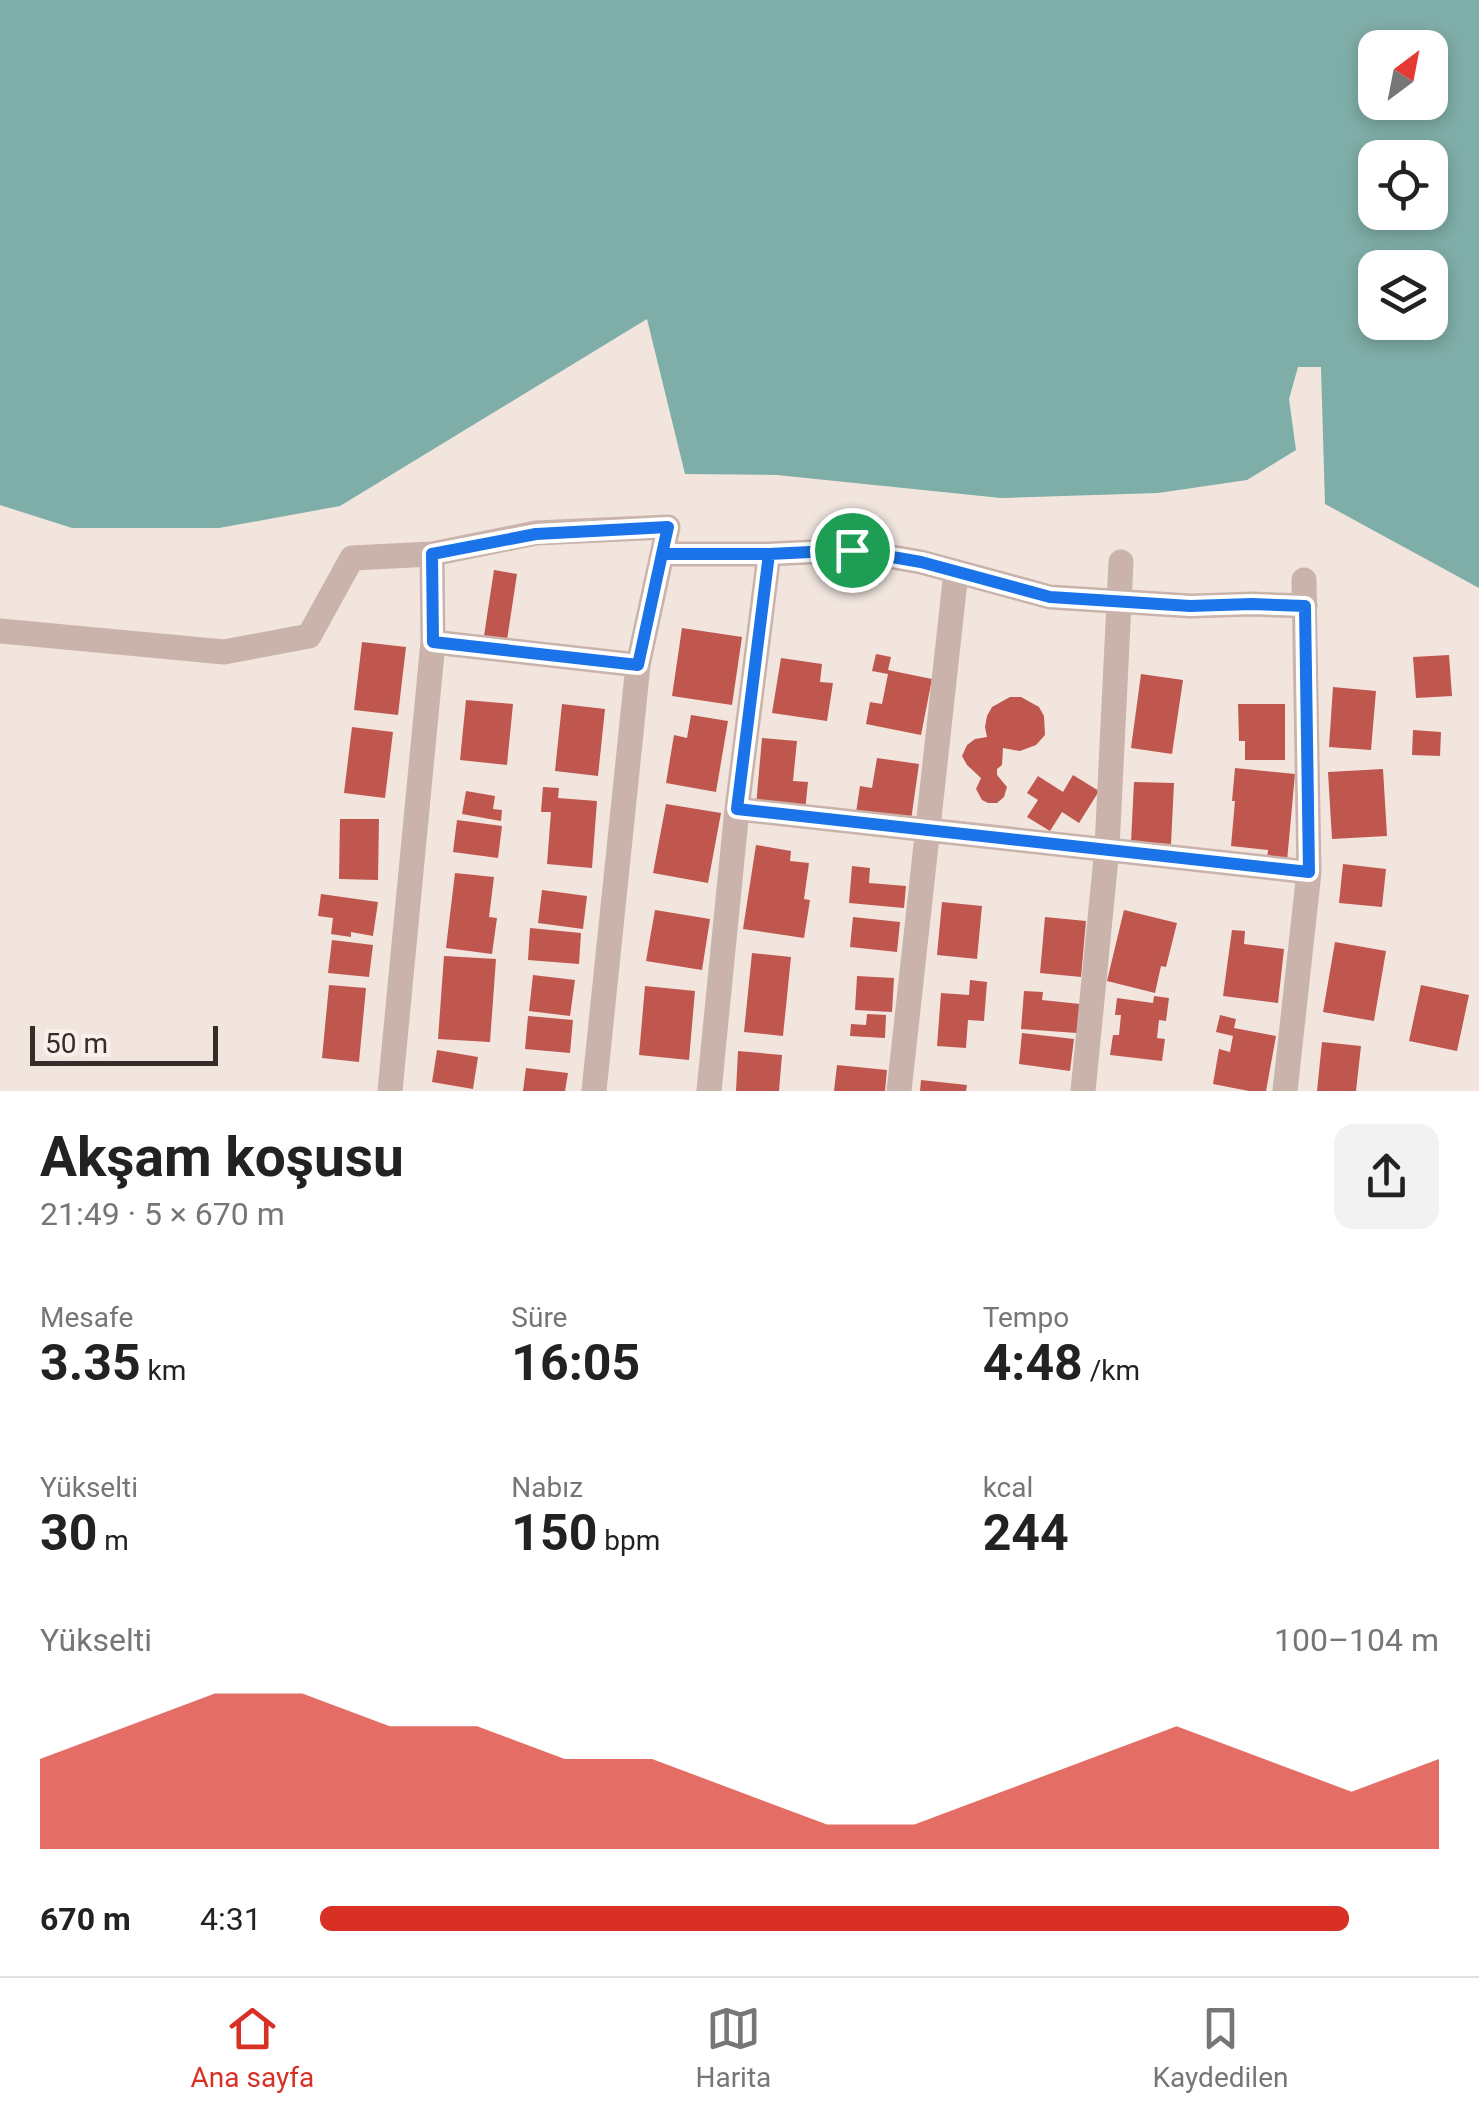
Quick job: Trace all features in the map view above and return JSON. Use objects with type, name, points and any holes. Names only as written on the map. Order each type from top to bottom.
[{"type":"street","points":[[0,632],[224,652],[309,636],[352,558],[432,554],[536,534],[668,527],[638,665],[594,1091]]},
{"type":"street","points":[[662,554],[852,550],[921,562],[1050,597],[1119,603],[1304,593],[1309,872],[1285,1091]]},
{"type":"street","points":[[390,1091],[433,642],[432,554]]},
{"type":"street","points":[[710,1091],[737,809],[769,554]]},
{"type":"street","points":[[1082,1091],[1107,848],[1121,562]]},
{"type":"street","points":[[899,1091],[956,572]]},
{"type":"street","points":[[433,642],[638,665]]},
{"type":"street","points":[[737,809],[1309,872]]},
{"type":"water","points":[[0,0],[1479,0],[1479,588],[1325,504],[1321,367],[1298,367],[1289,399],[1296,450],[1247,480],[1158,493],[1001,498],[777,475],[685,474],[647,319],[340,506],[219,528],[72,528],[0,505]]},
{"type":"building","points":[[494,570],[517,574],[507,640],[484,636]]},
{"type":"building","points":[[682,628],[742,637],[732,705],[672,696]]},
{"type":"building","points":[[362,642],[406,647],[398,715],[354,710]]},
{"type":"building","points":[[876,654],[891,657],[888,670],[932,679],[921,735],[866,724],[870,702],[882,704],[888,674],[872,671]]},
{"type":"building","points":[[1449,655],[1452,696],[1416,698],[1413,657]]},
{"type":"building","points":[[781,658],[822,664],[820,682],[833,683],[827,721],[772,713]]},
{"type":"building","points":[[1141,674],[1183,680],[1172,754],[1131,748]]},
{"type":"building","points":[[1333,687],[1376,691],[1371,750],[1329,747]]},
{"type":"building","points":[[1010,697],[1021,697],[1039,707],[1044,716],[1045,735],[1036,745],[1020,751],[1003,748],[997,775],[1007,787],[997,803],[988,803],[976,789],[981,778],[962,756],[967,745],[987,737],[985,727],[992,707]]},
{"type":"building","points":[[466,700],[513,704],[507,765],[460,760]]},
{"type":"building","points":[[562,704],[605,709],[598,776],[555,771]]},
{"type":"building","points":[[1238,704],[1285,704],[1285,760],[1245,760],[1245,741],[1239,741]]},
{"type":"building","points":[[691,715],[728,721],[716,792],[666,783],[674,735],[687,738]]},
{"type":"building","points":[[352,727],[393,732],[385,798],[344,793]]},
{"type":"building","points":[[1413,730],[1441,732],[1440,756],[1412,755]]},
{"type":"building","points":[[762,738],[797,741],[793,781],[808,782],[805,811],[756,806]]},
{"type":"building","points":[[877,758],[919,764],[911,820],[856,812],[860,786],[872,788]]},
{"type":"building","points":[[1235,768],[1295,774],[1287,861],[1267,859],[1268,850],[1231,846]]},
{"type":"building","points":[[1383,769],[1387,836],[1332,839],[1328,772]]},
{"type":"building","points":[[1073,775],[1099,791],[1079,823],[1062,812],[1050,831],[1027,817],[1038,800],[1027,793],[1038,776],[1063,792]]},
{"type":"building","points":[[1134,782],[1174,783],[1171,844],[1131,842]]},
{"type":"building","points":[[543,787],[559,788],[558,798],[597,801],[592,868],[547,864],[551,812],[541,812]]},
{"type":"building","points":[[466,791],[495,796],[493,809],[502,810],[501,821],[462,814]]},
{"type":"building","points":[[666,804],[721,813],[708,883],[653,873]]},
{"type":"building","points":[[340,819],[379,819],[378,880],[339,879]]},
{"type":"building","points":[[457,820],[502,826],[498,858],[453,852]]},
{"type":"building","points":[[756,845],[791,851],[790,861],[809,863],[804,899],[810,900],[804,938],[743,929]]},
{"type":"building","points":[[1343,864],[1386,869],[1382,907],[1339,903]]},
{"type":"building","points":[[852,866],[870,868],[869,883],[906,886],[904,908],[849,903]]},
{"type":"building","points":[[455,873],[494,877],[489,917],[497,918],[492,954],[446,948]]},
{"type":"building","points":[[542,890],[587,896],[583,929],[538,923]]},
{"type":"building","points":[[321,894],[378,902],[373,936],[331,934],[333,918],[318,916]]},
{"type":"building","points":[[942,902],[982,906],[977,959],[937,955]]},
{"type":"building","points":[[655,910],[710,919],[702,970],[646,961]]},
{"type":"building","points":[[1124,910],[1177,923],[1155,993],[1107,981]]},
{"type":"building","points":[[853,917],[900,922],[897,952],[850,947]]},
{"type":"building","points":[[1045,917],[1086,921],[1081,977],[1040,973]]},
{"type":"building","points":[[530,928],[581,933],[579,964],[528,960]]},
{"type":"building","points":[[1232,930],[1245,931],[1244,944],[1284,949],[1278,1003],[1223,996]]},
{"type":"building","points":[[332,940],[373,945],[369,977],[328,973]]},
{"type":"building","points":[[1335,942],[1386,951],[1374,1021],[1323,1012]]},
{"type":"building","points":[[752,953],[791,957],[783,1036],[744,1032]]},
{"type":"building","points":[[444,956],[496,959],[490,1042],[438,1039]]},
{"type":"building","points":[[533,975],[575,980],[570,1016],[529,1011]]},
{"type":"building","points":[[857,976],[894,978],[892,1012],[855,1010]]},
{"type":"building","points":[[970,980],[987,982],[984,1021],[968,1020],[966,1048],[937,1046],[941,993],[969,995]]},
{"type":"building","points":[[329,985],[366,988],[359,1062],[322,1058]]},
{"type":"building","points":[[1421,985],[1469,995],[1457,1051],[1409,1041]]},
{"type":"building","points":[[645,986],[695,991],[689,1060],[639,1055]]},
{"type":"building","points":[[1024,991],[1043,992],[1042,1000],[1080,1004],[1077,1033],[1021,1029]]},
{"type":"building","points":[[1154,996],[1169,998],[1166,1021],[1159,1020],[1157,1038],[1165,1039],[1162,1061],[1110,1055],[1113,1035],[1119,1035],[1121,1015],[1115,1015],[1117,998],[1153,1003]]},
{"type":"building","points":[[867,1014],[886,1015],[885,1038],[850,1036],[851,1024],[866,1025]]},
{"type":"building","points":[[1220,1015],[1236,1019],[1234,1028],[1276,1036],[1266,1091],[1213,1084],[1219,1049],[1230,1052],[1233,1036],[1216,1032]]},
{"type":"building","points":[[528,1016],[573,1020],[570,1053],[525,1049]]},
{"type":"building","points":[[1022,1033],[1074,1039],[1070,1071],[1019,1064]]},
{"type":"building","points":[[1322,1042],[1361,1046],[1356,1091],[1317,1091]]},
{"type":"building","points":[[437,1050],[478,1057],[473,1089],[432,1082]]},
{"type":"building","points":[[738,1051],[782,1055],[779,1091],[736,1091]]},
{"type":"building","points":[[837,1065],[887,1070],[885,1091],[834,1091]]},
{"type":"building","points":[[526,1068],[568,1073],[565,1091],[523,1091]]},
{"type":"building","points":[[921,1080],[967,1085],[966,1091],[920,1091]]},
{"type":"route","points":[[852,550],[662,554],[668,527],[536,534],[432,554],[433,642],[638,665],[662,554],[769,554],[737,809],[1309,872],[1305,606],[1190,606],[1050,597],[921,562],[852,550]]}]
